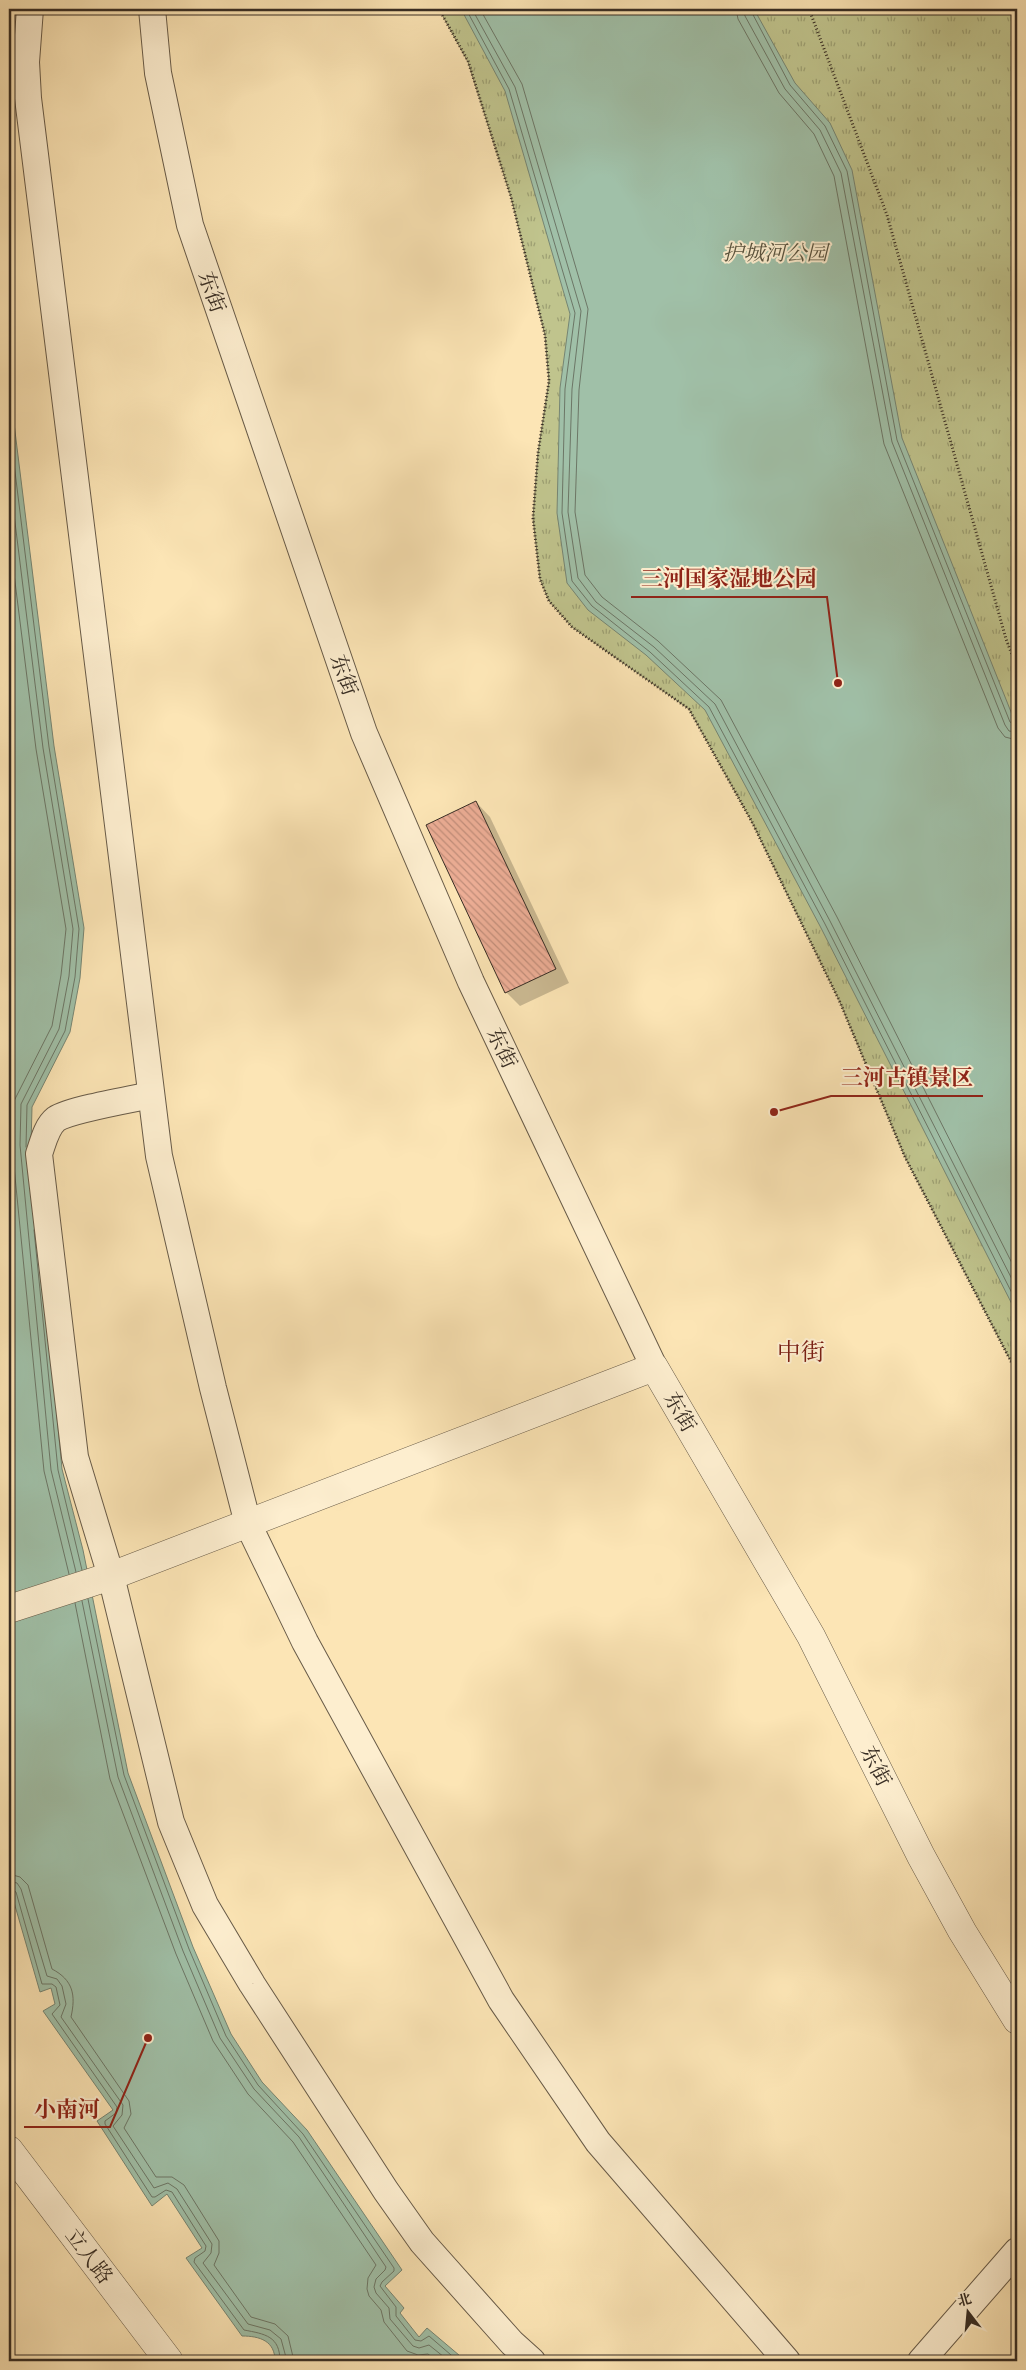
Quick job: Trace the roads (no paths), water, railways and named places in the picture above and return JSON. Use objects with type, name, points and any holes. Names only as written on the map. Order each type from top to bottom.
[{"type":"street","points":[[30,9],[26,62],[28,98],[159,1156],[213,1388],[248,1524],[305,1642],[501,2000],[598,2142],[787,2361]]},
{"type":"street","name":"东街","points":[[152,9],[158,73],[190,225],[364,733],[471,982],[654,1367],[811,1636],[921,1856],[962,1931],[1017,2020]]},
{"type":"street","points":[[151,1095],[71,1113],[56,1120],[45,1134],[39,1154],[75,1457],[171,1822],[205,1905],[252,1984],[386,2191],[422,2242],[512,2343],[532,2361]]},
{"type":"street","points":[[9,1609],[106,1577],[248,1524],[654,1367]]},
{"type":"street","name":"立人路","points":[[9,2150],[169,2361]]},
{"type":"street","points":[[921,2361],[1017,2252]]},
{"type":"water","name":"护城河公园","points":[[461,9],[754,9],[795,83],[830,123],[852,170],[902,438],[1017,727],[1017,1314],[820,926],[705,710],[646,655],[588,610],[567,583],[557,513],[560,388],[570,314],[505,91]]},
{"type":"water","points":[[9,383],[54,746],[84,928],[80,978],[70,1032],[32,1107],[31,1145],[62,1469],[83,1550],[128,1773],[193,1947],[231,2034],[262,2082],[307,2130],[402,2270],[385,2286],[404,2308],[400,2313],[419,2337],[427,2328],[466,2361],[275,2361],[269,2344],[255,2337],[242,2336],[186,2258],[202,2248],[167,2194],[152,2206],[97,2121],[113,2110],[43,2011],[55,2004],[51,1988],[40,1992],[9,1885]]},
{"type":"place","name":"三河国家湿地公园","points":[[838,683]]},
{"type":"place","name":"三河古镇景区","points":[[774,1112]]},
{"type":"place","name":"小南河","points":[[148,2038]]},
{"type":"district","name":"中街","points":[[801,1352]]}]
